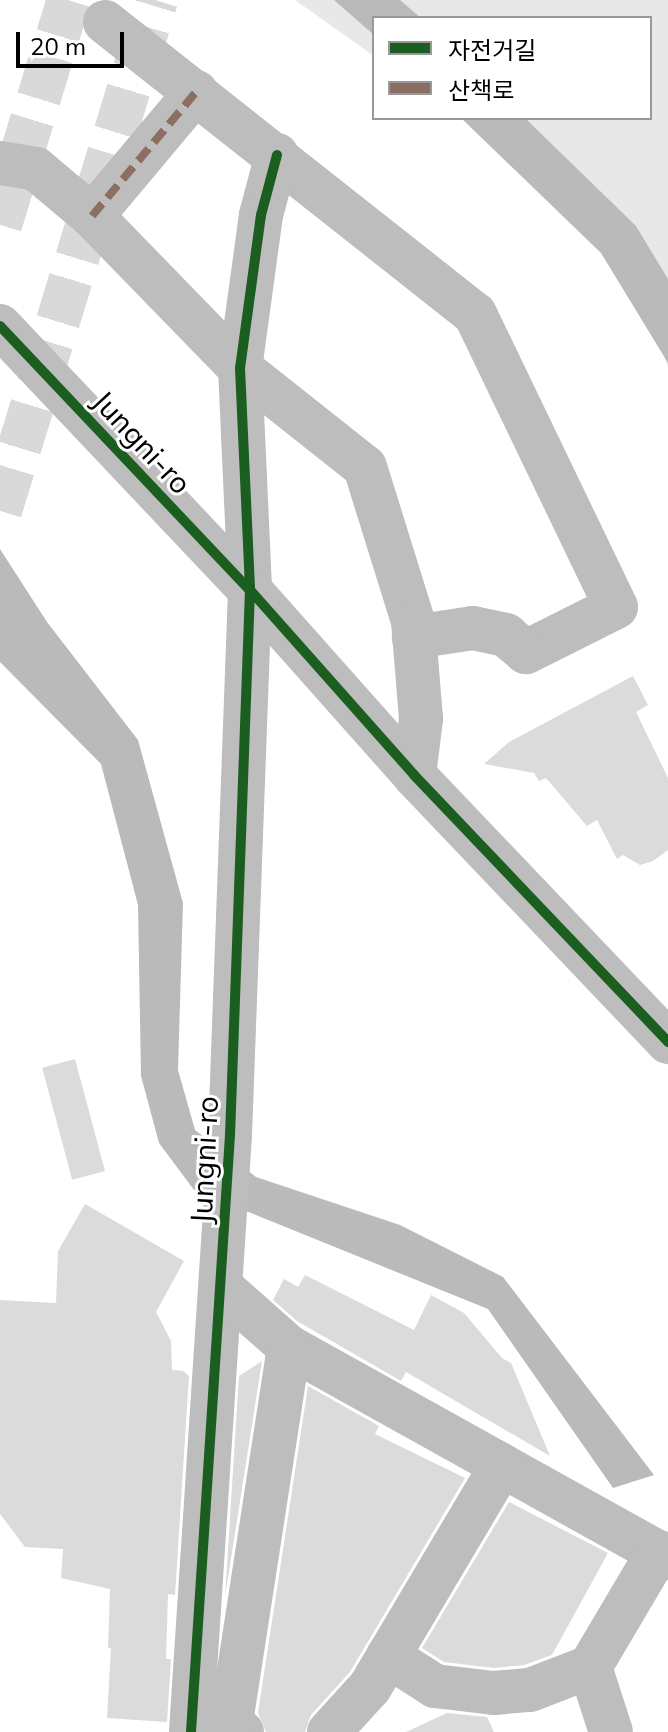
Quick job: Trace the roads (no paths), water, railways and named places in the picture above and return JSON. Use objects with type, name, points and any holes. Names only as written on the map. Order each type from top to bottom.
[{"type":"street","points":[[105,22],[475,314],[616,607],[526,652],[506,635],[473,628],[414,637]]},
{"type":"street","points":[[92,216],[196,92]]},
{"type":"street","points":[[250,590],[240,368],[261,215],[277,155]]},
{"type":"street","points":[[0,163],[36,169],[92,216],[240,368],[365,467],[413,621],[421,719],[414,775]]},
{"type":"street","name":"Jungni-ro","points":[[0,326],[250,590],[414,775],[668,1042]]},
{"type":"street","name":"Jungni-ro","points":[[191,1732],[230,1135],[250,590]]},
{"type":"street","points":[[221,1287],[289,1347],[663,1555],[590,1667],[530,1690],[494,1693],[435,1686],[379,1671]]},
{"type":"street","points":[[242,1732],[231,1722],[289,1347]]},
{"type":"street","points":[[329,1732],[379,1671],[502,1465]]},
{"type":"street","points":[[590,1667],[611,1732]]},
{"type":"tunnel","points":[[0,225],[69,0]]},
{"type":"tunnel","points":[[0,511],[156,0]]}]
